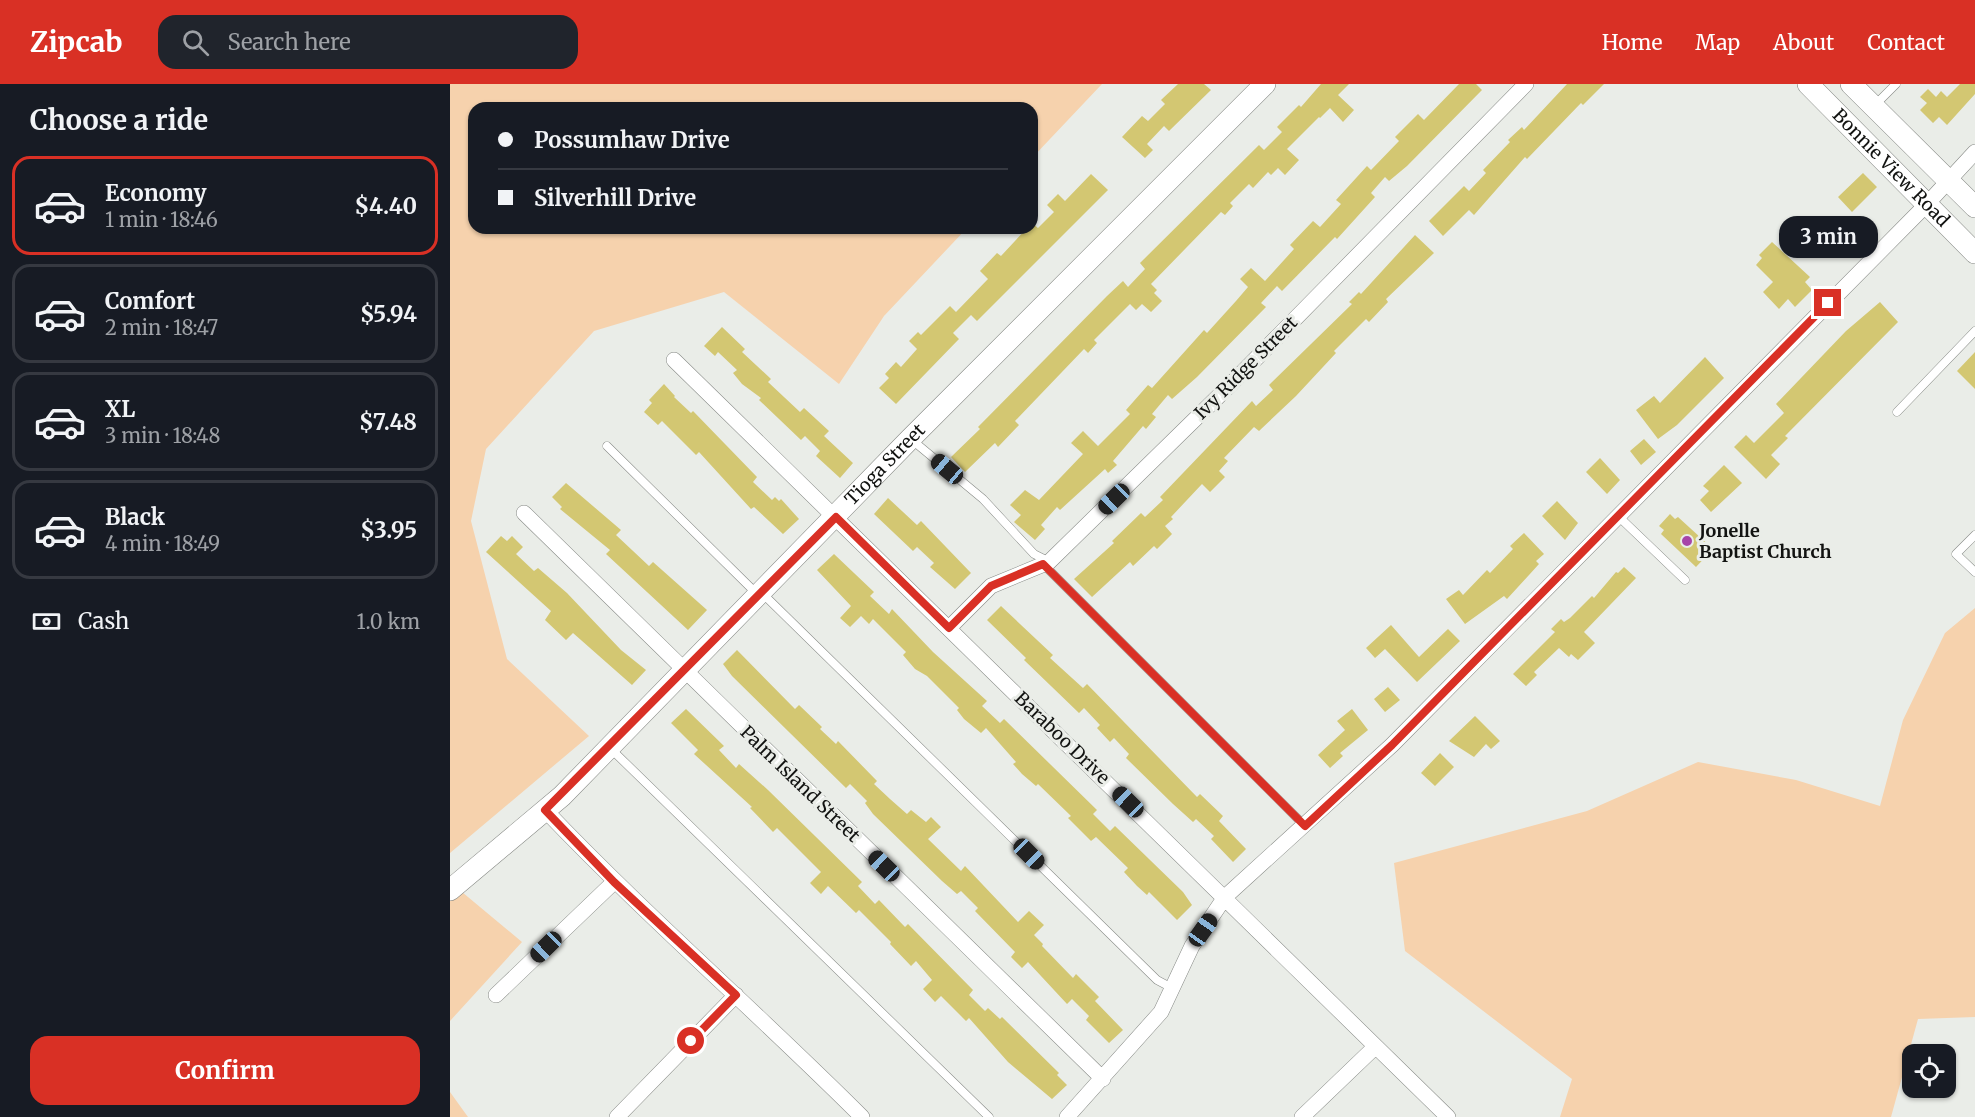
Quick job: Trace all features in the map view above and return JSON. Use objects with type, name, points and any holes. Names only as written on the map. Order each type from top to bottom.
[{"type":"street","name":"Tioga Street","points":[[450,890],[545,810],[609,747],[910,439],[1265,84]]},
{"type":"street","name":"Ivy Ridge Street","points":[[949,628],[991,586],[1046,563],[1246,369],[1526,84]]},
{"type":"street","name":"Bonnie View Road","points":[[1808,84],[1975,253]]},
{"type":"street","name":"Bonnie View Road","points":[[1851,84],[1975,207]]},
{"type":"street","points":[[1067,1117],[1161,1012],[1192,946],[1225,897],[1392,745],[1975,152]]},
{"type":"street","name":"Baraboo Drive","points":[[674,360],[1448,1117]]},
{"type":"street","name":"Palm Island Street","points":[[524,513],[1103,1079]]},
{"type":"street","points":[[545,810],[614,882],[736,995],[856,1115]]},
{"type":"street","points":[[496,995],[614,882]]},
{"type":"street","points":[[617,1117],[736,995]]},
{"type":"street","points":[[1302,1117],[1375,1047]]},
{"type":"lane","points":[[1874,106],[1896,84]]},
{"type":"lane","points":[[1897,412],[1975,331]]},
{"type":"lane","points":[[910,439],[983,499],[1034,554],[1046,563],[1305,826]]},
{"type":"lane","points":[[607,446],[1157,980],[1172,988]]},
{"type":"lane","points":[[1617,515],[1685,580]]},
{"type":"lane","points":[[1975,535],[1956,554],[1975,572]]},
{"type":"lane","points":[[609,747],[989,1117]]},
{"type":"shaded area","points":[[450,84],[1102,84],[1038,152],[1038,102],[468,102],[468,234],[961,234],[884,316],[839,384],[724,292],[594,331],[486,449],[471,521],[507,659],[589,736],[450,853]]},
{"type":"shaded area","points":[[1975,608],[1975,1017],[1918,1019],[1911,1044],[1902,1044],[1902,1077],[1891,1117],[1560,1117],[1572,1079],[1405,951],[1394,863],[1587,811],[1698,762],[1796,780],[1880,806],[1903,720],[1945,633]]},
{"type":"shaded area","points":[[450,882],[522,942],[450,1021]]},
{"type":"shaded area","points":[[450,1092],[468,1117],[450,1117]]},
{"type":"building","points":[[1178,84],[1204,84],[1211,90],[1169,131],[1164,126],[1147,144],[1153,150],[1145,158],[1122,137],[1142,116],[1148,121],[1165,104],[1161,100]]},
{"type":"building","points":[[1321,84],[1349,84],[1338,95],[1354,110],[1343,122],[1330,108],[1319,117],[1287,149],[1299,160],[1285,175],[1278,168],[1271,175],[1268,172],[1253,188],[1249,184],[1230,203],[1233,206],[1225,215],[1221,212],[1151,284],[1157,290],[1154,293],[1162,301],[1151,312],[1142,304],[1136,310],[1130,304],[1094,340],[1097,343],[1088,353],[1084,349],[1015,421],[1019,425],[998,447],[995,443],[965,472],[951,457],[980,429],[978,427],[1123,281],[1128,287],[1145,269],[1140,263],[1259,145],[1264,150],[1282,132],[1277,127],[1299,105],[1301,107]]},
{"type":"building","points":[[1459,84],[1476,84],[1482,90],[1407,166],[1389,181],[1385,177],[1371,193],[1375,197],[1337,239],[1335,237],[1282,291],[1277,286],[1261,303],[1266,307],[1197,377],[1172,399],[1168,395],[1152,414],[1156,417],[1146,429],[1143,426],[1113,461],[1117,465],[1108,473],[1105,469],[1060,510],[1057,507],[1041,525],[1045,529],[1035,540],[1014,522],[1021,515],[1010,505],[1025,490],[1039,500],[1083,454],[1071,443],[1083,431],[1098,446],[1130,414],[1126,410],[1148,385],[1152,388],[1204,330],[1207,333],[1248,287],[1240,279],[1251,268],[1265,281],[1294,249],[1290,245],[1313,221],[1320,227],[1341,204],[1336,200],[1367,166],[1371,170],[1399,141],[1395,137],[1418,114],[1424,120]]},
{"type":"building","points":[[1567,84],[1604,84],[1583,105],[1581,103],[1527,159],[1525,157],[1474,215],[1469,210],[1443,236],[1429,221],[1464,186],[1469,191],[1486,173],[1483,170],[1510,142],[1508,140],[1522,127],[1524,130]]},
{"type":"building","points":[[1960,84],[1975,84],[1975,94],[1947,125],[1939,117],[1933,123],[1920,110],[1927,103],[1920,97],[1928,89],[1936,97],[1941,91],[1947,97]]},
{"type":"building","points":[[1863,173],[1877,187],[1852,212],[1838,197]]},
{"type":"building","points":[[1091,174],[1108,190],[977,321],[971,315],[953,333],[959,339],[896,404],[879,388],[889,378],[885,374],[896,362],[901,367],[917,349],[909,341],[918,332],[921,335],[950,306],[956,312],[988,279],[980,271],[997,253],[1001,256],[1021,234],[1038,234],[1038,228],[1054,212],[1047,205],[1058,194],[1065,201]]},
{"type":"building","points":[[1415,235],[1434,253],[1386,299],[1388,302],[1369,322],[1366,319],[1334,351],[1336,353],[1296,396],[1259,431],[1254,427],[1224,458],[1228,461],[1219,471],[1225,477],[1210,492],[1202,484],[1171,517],[1173,519],[1165,526],[1172,534],[1157,549],[1154,546],[1133,566],[1130,562],[1092,597],[1074,579],[1114,543],[1112,541],[1141,513],[1145,517],[1163,500],[1160,497],[1252,401],[1256,406],[1273,390],[1269,385],[1352,304],[1349,302],[1359,292],[1361,294]]},
{"type":"building","points":[[1772,242],[1810,277],[1805,282],[1812,290],[1795,307],[1788,299],[1779,309],[1763,292],[1773,282],[1756,265],[1762,258],[1759,255]]},
{"type":"building","points":[[1880,302],[1898,322],[1785,436],[1788,438],[1771,455],[1780,464],[1766,479],[1734,447],[1746,435],[1754,443],[1784,413],[1776,404],[1846,331]]},
{"type":"building","points":[[722,327],[745,349],[742,352],[771,379],[768,382],[800,412],[804,408],[829,431],[824,436],[853,463],[840,478],[816,456],[820,451],[805,436],[801,440],[759,400],[761,398],[742,384],[733,373],[737,370],[718,352],[715,356],[704,346]]},
{"type":"building","points":[[1975,352],[1975,389],[1957,371]]},
{"type":"building","points":[[1705,357],[1724,378],[1677,425],[1658,439],[1636,410],[1654,396],[1660,403]]},
{"type":"building","points":[[664,384],[674,397],[691,413],[693,411],[757,477],[753,482],[772,500],[775,497],[779,501],[781,499],[799,519],[783,534],[754,507],[751,509],[699,452],[696,455],[662,421],[658,425],[644,412],[652,403],[649,400]]},
{"type":"building","points":[[1644,439],[1656,452],[1641,465],[1630,451]]},
{"type":"building","points":[[1600,458],[1620,480],[1607,494],[1586,472]]},
{"type":"building","points":[[1724,465],[1742,483],[1711,512],[1700,500],[1709,491],[1703,486]]},
{"type":"building","points":[[566,483],[621,530],[616,535],[649,566],[653,562],[707,610],[688,630],[606,554],[610,550],[560,509],[562,507],[552,497]]},
{"type":"building","points":[[888,498],[917,525],[921,521],[971,573],[955,589],[930,567],[934,563],[917,547],[913,551],[874,514]]},
{"type":"building","points":[[1557,501],[1578,523],[1565,540],[1542,516]]},
{"type":"building","name":"Jonelle Baptist Church","points":[[1670,514],[1675,519],[1678,517],[1713,549],[1696,567],[1661,534],[1664,530],[1659,526]]},
{"type":"building","points":[[1524,533],[1544,554],[1536,561],[1539,564],[1507,599],[1504,596],[1465,624],[1446,599],[1459,590],[1463,595],[1487,570],[1490,573],[1513,549],[1510,546]]},
{"type":"building","points":[[501,536],[507,541],[512,536],[523,547],[516,554],[534,571],[538,568],[567,593],[621,650],[646,670],[632,685],[573,633],[566,640],[545,620],[551,611],[486,552]]},
{"type":"building","points":[[834,554],[874,592],[870,596],[889,614],[892,609],[933,652],[987,701],[982,706],[1000,723],[1004,719],[1097,810],[1093,814],[1110,831],[1115,826],[1183,892],[1192,905],[1177,920],[1149,892],[1147,895],[1137,886],[1124,872],[1128,868],[1096,837],[1091,841],[1068,818],[1071,816],[1038,784],[1036,786],[1022,774],[1013,764],[1016,762],[986,728],[981,733],[964,719],[957,710],[959,708],[927,676],[915,669],[903,655],[906,652],[873,619],[869,624],[861,616],[850,627],[840,618],[851,606],[817,570]]},
{"type":"building","points":[[1624,567],[1636,578],[1584,632],[1595,643],[1578,660],[1571,654],[1569,657],[1559,648],[1534,672],[1537,675],[1526,686],[1513,674],[1555,632],[1551,629],[1561,619],[1564,622],[1570,618],[1592,596],[1594,598],[1616,572],[1618,573]]},
{"type":"building","points":[[1001,606],[1053,655],[1050,658],[1083,688],[1087,684],[1197,797],[1200,794],[1223,816],[1219,821],[1246,849],[1233,862],[1211,839],[1214,836],[1196,819],[1193,822],[1126,758],[1129,754],[1114,738],[1110,742],[1097,728],[1100,725],[1084,708],[1079,713],[1024,660],[1026,658],[987,620]]},
{"type":"building","points":[[1391,625],[1419,657],[1448,629],[1460,641],[1417,682],[1385,649],[1375,658],[1366,648]]},
{"type":"building","points":[[737,650],[795,709],[799,705],[836,744],[838,741],[877,781],[874,784],[907,814],[911,810],[926,822],[931,817],[941,827],[928,839],[961,871],[965,866],[1018,922],[1029,911],[1044,925],[1034,935],[1043,944],[1042,946],[1073,978],[1076,974],[1099,997],[1095,1001],[1123,1030],[1109,1043],[1086,1020],[1089,1016],[1072,999],[1067,1004],[1028,962],[1022,968],[1011,957],[1015,952],[975,911],[978,908],[961,891],[957,894],[942,881],[873,814],[865,803],[867,801],[850,784],[846,788],[732,676],[723,664]]},
{"type":"building","points":[[1388,687],[1400,700],[1385,712],[1374,699]]},
{"type":"building","points":[[686,709],[724,746],[719,750],[736,768],[739,764],[768,790],[862,882],[858,886],[875,904],[879,900],[905,927],[908,924],[973,990],[969,995],[985,1011],[988,1008],[1000,1019],[1002,1017],[1059,1073],[1057,1075],[1067,1085],[1052,1099],[1008,1062],[969,1018],[966,1021],[941,996],[935,1002],[923,989],[932,980],[916,961],[911,966],[859,910],[856,913],[828,886],[821,894],[810,883],[821,872],[777,828],[773,832],[750,808],[752,807],[694,754],[698,750],[671,723]]},
{"type":"building","points":[[1352,709],[1368,730],[1340,753],[1343,756],[1330,768],[1318,755],[1345,730],[1337,721]]},
{"type":"building","points":[[1475,716],[1500,741],[1491,749],[1486,744],[1474,757],[1449,741]]},
{"type":"building","points":[[1440,753],[1454,767],[1435,786],[1421,773]]},
{"type":"place","name":"Jonelle Baptist Church","points":[[1687,541]]},
{"type":"route","points":[[691,1041],[736,995],[614,882],[545,810],[562,796],[683,670],[836,517],[949,628],[972,602],[991,586],[1043,564],[1305,826],[1392,745],[1828,303]]}]
